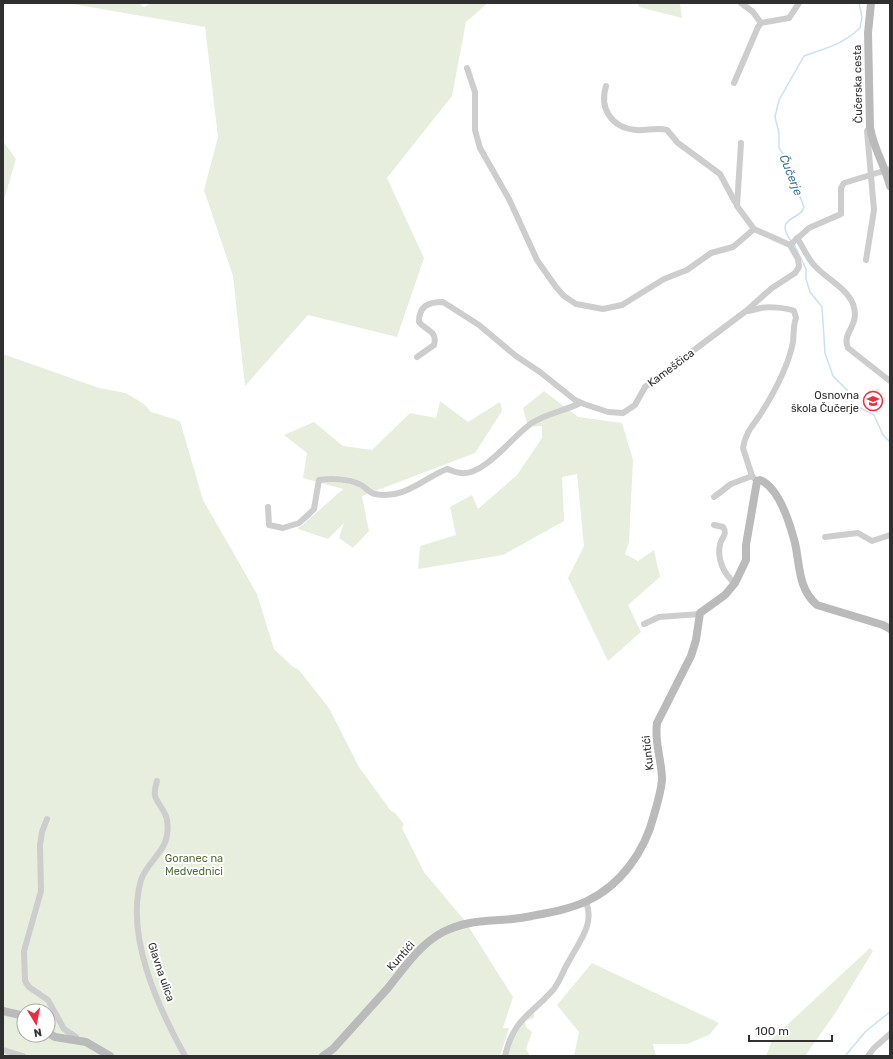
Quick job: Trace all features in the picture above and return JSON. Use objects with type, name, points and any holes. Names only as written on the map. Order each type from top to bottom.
[{"type":"street","points":[[741,3],[753,12],[761,23]]},
{"type":"street","points":[[734,82],[758,26],[761,23],[789,18],[799,3]]},
{"type":"street","name":"Čučerska cesta","points":[[871,3],[868,44],[870,127],[871,136],[888,170],[890,186]]},
{"type":"street","points":[[467,68],[475,92],[475,130],[482,152],[509,199],[537,260],[556,287],[564,296],[576,304],[603,309],[622,305],[664,278],[688,270],[711,253],[733,247],[754,229]]},
{"type":"street","points":[[606,86],[603,100],[610,117],[621,125],[632,129],[656,128],[667,130],[678,143],[720,174],[737,206],[754,229],[793,242],[817,269],[845,293],[852,304],[855,319],[848,332],[846,343],[848,348],[890,381]]},
{"type":"street","points":[[866,260],[874,221],[867,131],[870,127]]},
{"type":"street","points":[[737,206],[741,143]]},
{"type":"street","points":[[793,242],[809,228],[841,214],[841,188],[844,183],[888,170]]},
{"type":"street","name":"Kameščica","points":[[417,357],[434,345],[435,340],[434,335],[419,322],[421,309],[425,305],[443,302],[479,324],[516,356],[580,402],[608,412],[623,413],[635,405],[645,387],[746,311],[772,288],[791,277],[798,270],[798,259],[793,242]]},
{"type":"street","name":"Kameščica","points":[[746,311],[769,307],[783,310],[789,309],[794,311],[796,318],[793,327],[793,341],[778,385],[758,418],[748,429],[745,438],[744,448],[755,479]]},
{"type":"street","points":[[268,507],[269,525],[283,528],[299,523],[314,509],[319,480],[327,479],[351,481],[359,484],[373,494],[386,495],[410,490],[446,469],[461,473],[468,473],[479,468],[509,446],[524,429],[532,423],[580,402]]},
{"type":"street","points":[[644,624],[659,617],[700,614],[705,608],[725,595],[735,583],[746,560],[746,545],[755,479]]},
{"type":"street","points":[[714,498],[731,484],[755,479],[764,481],[779,499],[795,543],[801,581],[810,599],[817,605],[858,616],[890,629]]},
{"type":"street","points":[[714,525],[721,526],[725,529],[725,534],[720,544],[720,559],[727,575],[735,583]]},
{"type":"street","points":[[825,537],[858,533],[872,541],[890,535]]},
{"type":"street","name":"Kuntići","points":[[323,1056],[333,1049],[412,958],[429,941],[443,932],[477,921],[522,918],[548,913],[586,902],[605,890],[632,864],[644,843],[651,825],[662,780],[656,745],[656,723],[691,656],[696,640],[700,614]]},
{"type":"street","name":"Glavna ulica","points":[[157,781],[154,796],[158,806],[166,815],[168,834],[164,844],[141,880],[137,916],[138,936],[145,965],[175,1037],[185,1056]]},
{"type":"street","points":[[47,819],[42,832],[40,845],[40,896],[24,951],[25,981],[29,987],[48,1000],[64,1029],[76,1037],[76,1040]]},
{"type":"street","points":[[505,1056],[508,1044],[520,1022],[555,988],[584,934],[589,915],[586,902]]},
{"type":"street","points":[[3,1011],[16,1014]]},
{"type":"street","points":[[868,1056],[874,1048],[890,1034]]},
{"type":"street","points":[[56,1037],[86,1042],[110,1056]]},
{"type":"street","points":[[3,1050],[23,1056]]},
{"type":"green space","points":[[67,3],[139,3],[144,7],[151,3],[488,3],[466,22],[452,96],[387,178],[424,258],[397,337],[308,315],[245,386],[233,276],[204,190],[218,137],[205,27]]},
{"type":"green space","points":[[638,3],[680,3],[682,18],[639,7]]},
{"type":"green space","points":[[3,141],[16,159],[3,203]]},
{"type":"green space","name":"Goranec na Medvednici","points":[[3,354],[99,388],[126,393],[144,404],[151,412],[180,421],[203,500],[257,594],[274,649],[292,666],[299,670],[329,708],[359,767],[391,811],[394,812],[404,824],[402,828],[424,872],[465,921],[513,997],[503,1028],[509,1028],[500,1056],[3,1056]]},
{"type":"green space","points":[[879,389],[882,407],[872,409],[868,391]]},
{"type":"green space","points":[[544,391],[578,417],[622,423],[633,460],[629,542],[625,554],[638,561],[654,550],[660,577],[628,605],[641,632],[608,661],[568,578],[584,546],[577,474],[562,477],[564,521],[503,555],[418,569],[420,546],[456,535],[450,507],[472,495],[478,509],[517,475],[542,438],[542,426],[528,427],[523,408]]},
{"type":"green space","points":[[440,401],[468,422],[500,402],[502,411],[475,453],[362,496],[369,531],[353,548],[339,538],[344,523],[328,539],[298,529],[343,489],[303,478],[307,453],[284,435],[314,422],[343,446],[372,450],[410,413],[436,418]]},
{"type":"green space","points":[[870,948],[873,951],[836,1012],[805,1056],[766,1056],[773,1038]]},
{"type":"green space","points":[[592,963],[719,1023],[709,1035],[687,1044],[653,1044],[656,1056],[574,1056],[579,1032],[557,1005]]},
{"type":"green space","points":[[534,1009],[534,1018],[525,1021],[526,1027],[532,1032],[526,1049],[530,1056],[506,1056],[514,1034]]},
{"type":"waterway","name":"Čučerje","points":[[791,241],[786,233],[786,223],[798,215],[804,207],[784,155],[779,148],[779,133],[775,117],[779,100],[804,56],[840,42],[860,28],[862,17],[859,3]]},
{"type":"waterway","name":"Čučerje","points":[[794,244],[806,269],[806,279],[810,292],[822,307],[825,353],[833,376],[847,390],[853,404],[874,415],[883,435],[890,442]]},
{"type":"waterway","name":"Čučerje","points":[[845,1056],[866,1031],[890,1012]]},
{"type":"place","name":"Osnovna škola Čučerje","points":[[873,401]]}]
